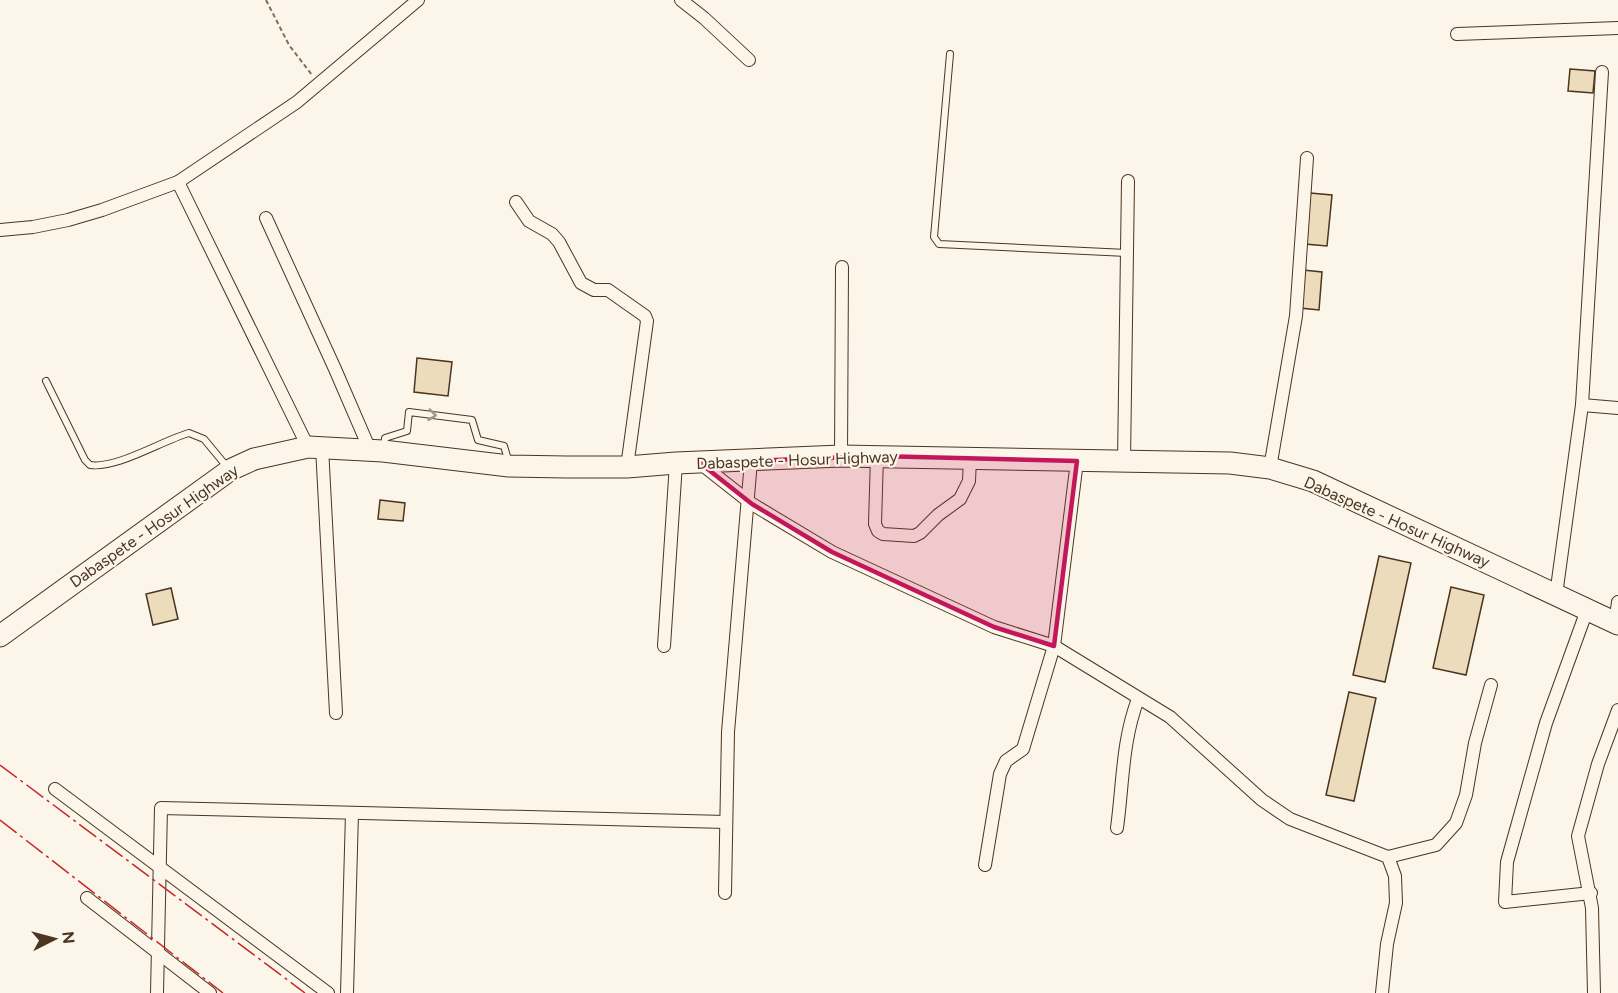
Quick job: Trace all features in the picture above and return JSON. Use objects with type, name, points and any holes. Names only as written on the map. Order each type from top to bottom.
[{"type":"highway","name":"Dabaspete - Hosur Highway","points":[[0,636],[230,470],[254,459],[315,447],[377,451],[509,466],[627,467],[841,456],[1230,462],[1270,468],[1313,481],[1617,624]]},
{"type":"street","points":[[0,230],[68,220],[178,182],[297,102],[418,0]]},
{"type":"street","points":[[681,0],[704,18],[748,60]]},
{"type":"street","points":[[1457,34],[1618,28]]},
{"type":"street","points":[[1556,595],[1582,405],[1602,72]]},
{"type":"street","points":[[1270,468],[1296,316],[1307,158]]},
{"type":"street","points":[[1124,461],[1128,181]]},
{"type":"street","points":[[178,182],[315,447],[336,713]]},
{"type":"street","points":[[516,202],[529,221],[552,234],[559,242],[580,283],[594,290],[608,290],[645,316],[647,321],[627,467]]},
{"type":"street","points":[[266,218],[377,451]]},
{"type":"street","points":[[841,456],[842,267]]},
{"type":"street","points":[[1582,405],[1618,408]]},
{"type":"street","points":[[877,456],[875,524],[878,531],[883,534],[914,536],[960,499],[969,481],[970,459]]},
{"type":"street","points":[[725,893],[728,732],[752,460]]},
{"type":"street","points":[[985,865],[1000,774],[1006,761],[1023,749],[1054,646],[1077,461]]},
{"type":"street","points":[[664,646],[676,463]]},
{"type":"street","points":[[700,463],[752,504],[832,552],[994,627],[1054,646],[1170,717],[1262,800],[1290,819],[1388,857],[1436,845],[1455,823],[1466,795],[1475,743],[1491,685]]},
{"type":"street","points":[[1617,624],[1618,602]]},
{"type":"street","points":[[1587,609],[1546,723],[1516,827],[1507,861],[1505,902],[1591,893]]},
{"type":"street","points":[[1117,828],[1123,784],[1124,750],[1130,720],[1138,699]]},
{"type":"street","points":[[1594,993],[1591,893],[1578,836],[1598,764],[1618,710]]},
{"type":"street","points":[[55,789],[328,993]]},
{"type":"street","points":[[157,993],[161,808],[726,822]]},
{"type":"street","points":[[347,993],[352,813]]},
{"type":"street","points":[[1382,993],[1387,944],[1396,903],[1395,876],[1388,857]]},
{"type":"street","points":[[87,898],[210,993]]},
{"type":"lane","points":[[950,54],[935,241],[939,244],[1127,253]]},
{"type":"lane","points":[[46,381],[85,460],[90,465],[97,466],[124,459],[189,433],[204,439],[230,470]]},
{"type":"lane","points":[[377,451],[385,438],[407,431],[409,412],[472,420],[478,440],[504,446],[509,466]]},
{"type":"path","points":[[266,0],[289,45],[319,84]]},
{"type":"highlighted area","points":[[877,456],[1077,461],[1054,646],[994,627],[832,552],[752,504],[700,463]]},
{"type":"building","points":[[1570,69],[1595,71],[1593,93],[1568,91]]},
{"type":"building","points":[[1310,193],[1332,195],[1327,246],[1305,244]]},
{"type":"building","points":[[1303,270],[1322,272],[1319,310],[1300,308]]},
{"type":"building","points":[[417,358],[452,362],[448,396],[414,392]]},
{"type":"building","points":[[380,500],[405,503],[403,521],[378,519]]},
{"type":"building","points":[[1379,556],[1411,563],[1385,682],[1353,675]]},
{"type":"building","points":[[1451,587],[1484,595],[1466,675],[1433,668]]},
{"type":"building","points":[[171,588],[178,619],[153,625],[146,594]]},
{"type":"building","points":[[1349,692],[1376,698],[1354,801],[1326,795]]},
{"type":"power","points":[[0,765],[305,993]]},
{"type":"power","points":[[0,820],[223,993]]}]
